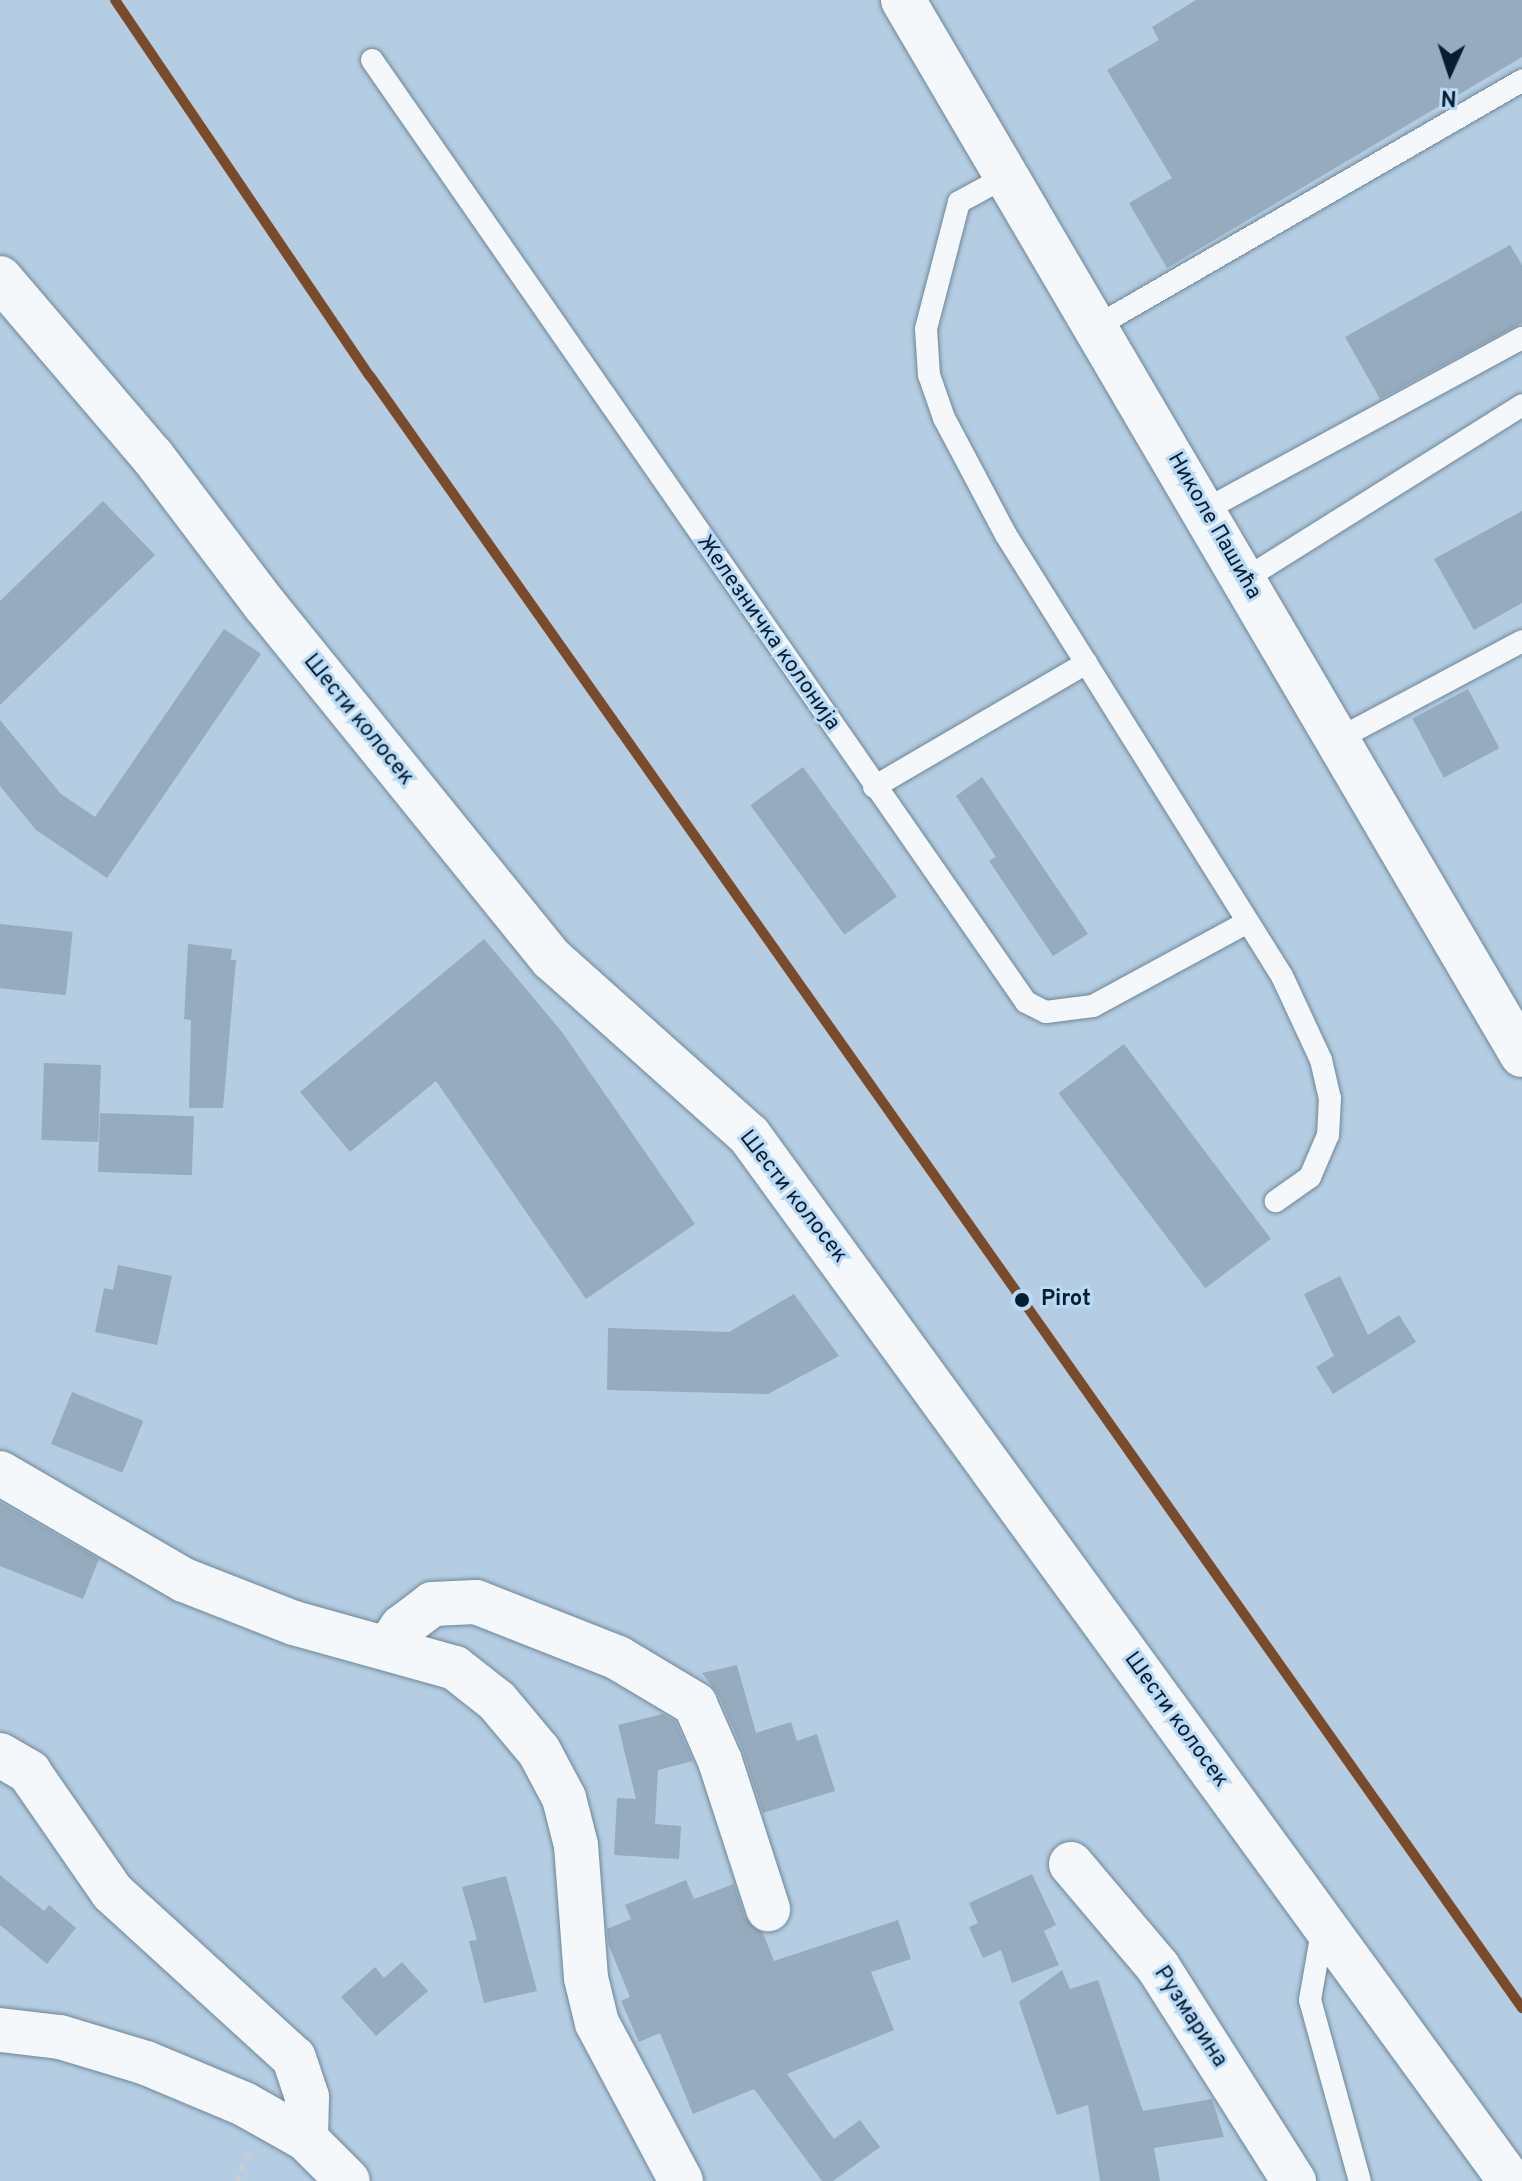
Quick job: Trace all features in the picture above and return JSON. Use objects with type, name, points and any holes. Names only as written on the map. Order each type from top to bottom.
[{"type":"street","name":"Николе Пашића","points":[[903,0],[1009,175],[1522,1055]]},
{"type":"street","name":"Шести колосек","points":[[0,278],[153,457],[265,605],[552,959],[749,1135],[1510,2181]]},
{"type":"street","points":[[0,1473],[184,1580],[294,1623],[389,1646],[455,1668],[497,1701],[539,1751],[564,1798],[576,1845],[586,1978],[597,2023],[681,2181]]},
{"type":"street","points":[[389,1646],[402,1627],[432,1604],[476,1602],[618,1658],[695,1704],[720,1761],[768,1909]]},
{"type":"street","points":[[0,1755],[29,1772],[112,1892],[294,2058],[307,2097],[306,2139]]},
{"type":"street","name":"Рузмарина","points":[[1071,1864],[1158,1967],[1294,2181]]},
{"type":"street","points":[[0,2030],[60,2037],[146,2063],[244,2104],[306,2139],[348,2181]]},
{"type":"lane","name":"Железничка колонија","points":[[372,60],[1026,1002],[1046,1012],[1066,1014],[1093,1006],[1248,922]]},
{"type":"lane","points":[[1097,326],[1522,81]]},
{"type":"lane","points":[[1009,175],[959,202],[926,329],[929,375],[944,418],[999,522],[1248,922],[1288,990],[1321,1060],[1330,1098],[1321,1156],[1310,1177],[1276,1201]]},
{"type":"lane","points":[[1205,510],[1522,338]]},
{"type":"lane","points":[[1245,579],[1522,405]]},
{"type":"lane","points":[[1338,739],[1522,641]]},
{"type":"lane","points":[[874,787],[1086,663]]},
{"type":"lane","points":[[1324,1923],[1310,2000],[1360,2181]]},
{"type":"building","points":[[1196,0],[1522,0],[1522,57],[1167,268],[1129,203],[1172,178],[1107,70],[1159,40],[1152,27]]},
{"type":"building","points":[[1510,245],[1522,265],[1522,323],[1380,399],[1345,337]]},
{"type":"building","points":[[103,501],[155,555],[0,705],[0,601]]},
{"type":"building","points":[[1522,511],[1522,603],[1474,630],[1434,559]]},
{"type":"building","points":[[224,629],[261,654],[107,878],[36,830],[0,786],[0,720],[61,794],[95,817]]},
{"type":"building","points":[[1468,689],[1499,748],[1444,778],[1412,719]]},
{"type":"building","points":[[803,767],[897,896],[844,935],[750,805]]},
{"type":"building","points":[[982,777],[1088,934],[1053,956],[989,861],[996,857],[956,796]]},
{"type":"building","points":[[0,924],[73,932],[66,995],[0,988]]},
{"type":"building","points":[[484,939],[562,1032],[695,1224],[586,1299],[436,1081],[350,1152],[300,1092]]},
{"type":"building","points":[[188,944],[232,949],[231,960],[236,960],[223,1108],[189,1108],[191,1020],[184,1019]]},
{"type":"building","points":[[1124,1044],[1271,1239],[1205,1288],[1059,1093]]},
{"type":"building","points":[[44,1063],[101,1065],[98,1142],[41,1140]]},
{"type":"building","points":[[100,1113],[194,1116],[192,1175],[98,1172]]},
{"type":"building","points":[[118,1265],[172,1276],[157,1345],[95,1332],[104,1288],[113,1290]]},
{"type":"building","points":[[1340,1276],[1368,1335],[1399,1315],[1416,1342],[1333,1394],[1316,1367],[1334,1356],[1304,1294]]},
{"type":"building","points":[[794,1294],[839,1356],[768,1394],[607,1390],[608,1328],[729,1332]]},
{"type":"building","points":[[72,1392],[143,1421],[122,1473],[51,1444]]},
{"type":"building","points":[[0,1502],[99,1559],[83,1599],[0,1566]]},
{"type":"building","points":[[737,1665],[756,1733],[791,1722],[797,1741],[817,1734],[835,1791],[763,1813],[743,1751],[718,1694],[702,1673]]},
{"type":"building","points":[[663,1714],[675,1721],[693,1761],[658,1770],[655,1824],[681,1826],[679,1859],[614,1855],[617,1798],[636,1799],[618,1725]]},
{"type":"building","points":[[1032,1874],[1056,1925],[1044,1931],[1059,1965],[1012,1983],[1001,1950],[983,1958],[969,1927],[978,1923],[969,1903]]},
{"type":"building","points":[[0,1875],[44,1911],[49,1905],[76,1928],[47,1964],[0,1925]]},
{"type":"building","points":[[506,1876],[537,1991],[484,2003],[469,1941],[477,1940],[462,1887]]},
{"type":"building","points":[[686,1880],[694,1899],[734,1884],[745,1917],[763,1933],[774,1961],[898,1920],[911,1959],[871,1972],[894,2030],[787,2074],[834,2139],[860,2120],[880,2147],[833,2181],[822,2181],[754,2089],[693,2114],[660,2033],[639,2042],[621,2001],[630,1997],[609,1946],[607,1929],[631,1919],[625,1905]]},
{"type":"building","points":[[402,1962],[428,1991],[376,2036],[341,1997],[375,1967],[384,1978]]},
{"type":"building","points":[[1062,1970],[1070,1989],[1098,1980],[1143,2111],[1212,2099],[1224,2137],[1154,2148],[1160,2181],[1100,2181],[1088,2105],[1057,2115],[1019,2002]]},
{"type":"transit line","points":[[115,0],[370,376],[1522,2008]]},
{"type":"place","name":"Pirot","points":[[1022,1300]]}]
